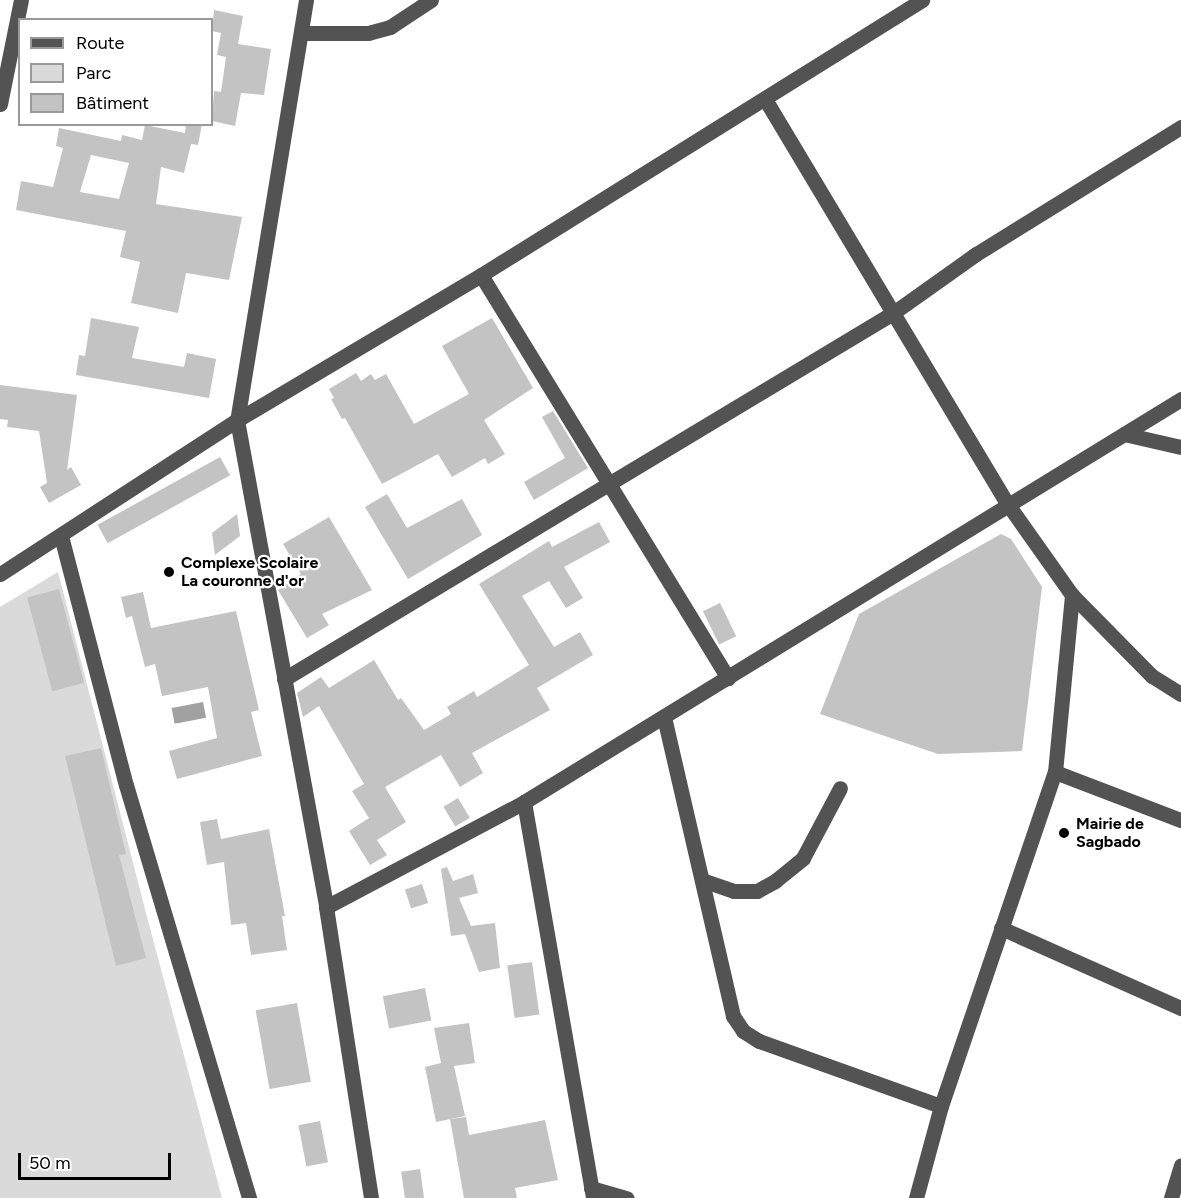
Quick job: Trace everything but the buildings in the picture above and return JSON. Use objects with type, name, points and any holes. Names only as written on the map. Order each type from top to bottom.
[{"type":"street","points":[[0,103],[21,0]]},
{"type":"street","points":[[306,0],[237,420],[326,907],[371,1198]]},
{"type":"street","points":[[302,33],[368,33],[390,27],[431,0]]},
{"type":"street","points":[[0,574],[237,420],[481,275],[922,0]]},
{"type":"street","points":[[765,99],[1010,506],[1072,595],[1152,676],[1181,694]]},
{"type":"street","points":[[284,679],[893,313],[986,248],[1181,128]]},
{"type":"street","points":[[481,275],[728,678]]},
{"type":"street","points":[[326,907],[524,802],[1181,399]]},
{"type":"street","points":[[1124,434],[1181,447]]},
{"type":"street","points":[[61,536],[126,785],[249,1198]]},
{"type":"street","points":[[916,1198],[941,1106],[1055,772],[1072,595]]},
{"type":"street","points":[[664,717],[733,1016],[743,1031],[759,1041],[941,1106]]},
{"type":"street","points":[[1055,772],[1181,820]]},
{"type":"street","points":[[702,879],[734,891],[757,891],[775,881],[803,858],[840,788]]},
{"type":"street","points":[[524,802],[592,1193],[627,1198]]},
{"type":"street","points":[[1001,928],[1181,1008]]},
{"type":"street","points":[[1171,1198],[1181,1166]]},
{"type":"green space","points":[[58,572],[222,1198],[0,1198],[0,607]]},
{"type":"shaded area","points":[[203,702],[206,718],[175,724],[172,708]]},
{"type":"place","name":"Complexe Scolaire La couronne d'or","points":[[169,572]]},
{"type":"place","name":"Mairie de Sagbado","points":[[1064,833]]}]
